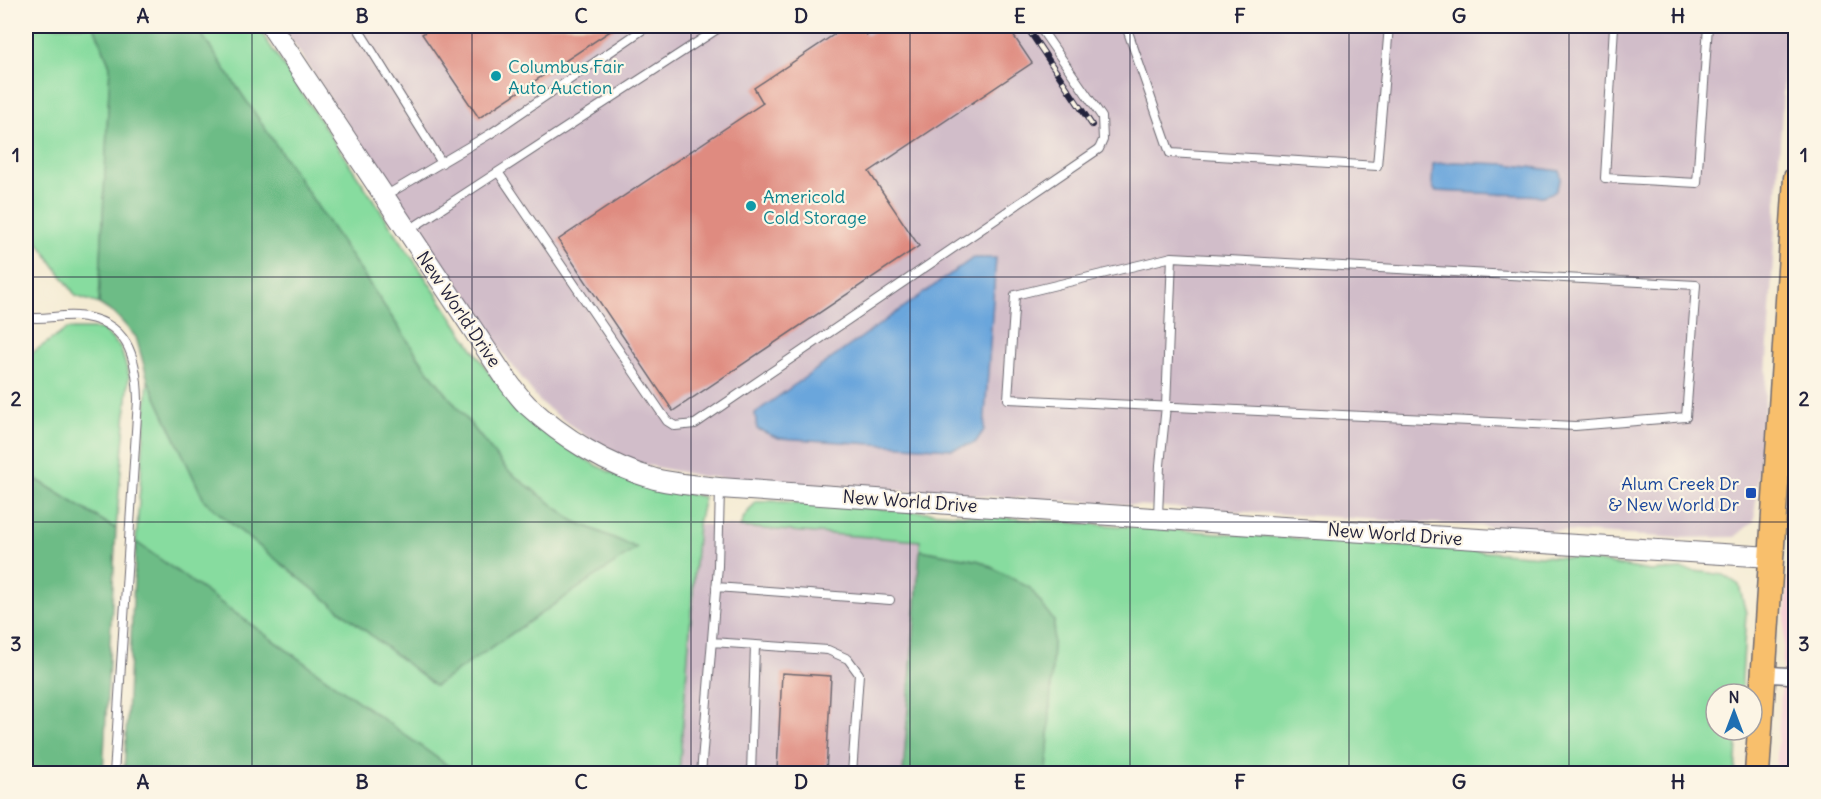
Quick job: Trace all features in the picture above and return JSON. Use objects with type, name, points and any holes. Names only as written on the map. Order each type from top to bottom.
[{"type":"main road","points":[[1757,774],[1771,557],[1788,418],[1796,178]]},
{"type":"street","name":"New World Drive","points":[[271,26],[504,376],[526,404],[555,428],[588,450],[625,468],[655,479],[720,488],[1771,557]]},
{"type":"street","points":[[1764,674],[1796,676]]},
{"type":"lane","points":[[384,196],[490,134],[648,26]]},
{"type":"lane","points":[[407,231],[722,26]]},
{"type":"lane","points":[[498,172],[667,421],[675,426],[695,424],[1099,149],[1103,140],[1101,117],[1041,28],[1051,26]]},
{"type":"lane","points":[[1126,26],[1170,153],[1377,166],[1389,26]]},
{"type":"lane","points":[[1614,26],[1605,178],[1697,183],[1708,26]]},
{"type":"lane","points":[[357,27],[442,163]]},
{"type":"lane","points":[[1158,518],[1173,257]]},
{"type":"lane","points":[[1173,257],[1696,285],[1686,417],[1575,426],[1166,406],[1008,399],[1016,295],[1173,257]]},
{"type":"lane","points":[[26,317],[78,316],[107,324],[122,337],[134,357],[138,400],[114,774]]},
{"type":"lane","points":[[701,774],[716,587],[720,488]]},
{"type":"lane","points":[[716,587],[890,600]]},
{"type":"lane","points":[[712,642],[828,650],[848,659],[859,674],[852,774]]},
{"type":"lane","points":[[751,774],[755,645]]},
{"type":"shaded area","points":[[282,26],[1787,26],[1763,427],[1754,521],[1735,537],[1678,538],[771,483],[700,476],[636,463],[592,441],[541,403],[461,298]]},
{"type":"shaded area","points":[[1795,458],[1795,773],[1776,773]]},
{"type":"shaded area","points":[[698,524],[921,541],[903,773],[679,774]]},
{"type":"green space","points":[[26,26],[94,26],[110,66],[99,304],[76,296],[26,225]]},
{"type":"green space","points":[[94,26],[196,26],[426,368],[507,470],[574,521],[637,548],[435,686],[204,500],[148,380],[136,337],[116,315],[99,304],[110,66]]},
{"type":"green space","points":[[196,26],[257,26],[492,377],[532,418],[561,443],[610,472],[644,484],[704,497],[698,524],[679,773],[458,773],[136,542],[148,380],[204,500],[435,686],[636,548],[574,521],[507,470],[426,368]]},
{"type":"green space","points":[[67,329],[102,329],[120,347],[129,375],[116,529],[26,473],[26,357]]},
{"type":"green space","points":[[26,473],[116,529],[103,773],[26,773]]},
{"type":"green space","points":[[772,501],[1584,559],[1650,571],[1681,569],[1724,575],[1739,585],[1746,613],[1742,682],[1704,682],[1704,742],[1737,742],[1735,773],[1047,773],[1054,621],[980,561],[920,550],[920,541],[740,527],[744,517],[756,502]]},
{"type":"green space","points":[[136,542],[458,773],[124,773]]},
{"type":"green space","points":[[920,550],[980,561],[1030,588],[1054,621],[1047,773],[903,773]]},
{"type":"water","points":[[1454,162],[1505,164],[1560,171],[1561,179],[1555,192],[1542,196],[1435,191],[1432,184],[1433,164]]},
{"type":"water","points":[[973,258],[996,258],[984,430],[975,443],[952,449],[778,438],[757,429],[755,413]]},
{"type":"building","name":"Columbus Fair Auto Auction","points":[[435,26],[618,26],[479,118],[422,34]]},
{"type":"building","name":"Americold Cold Storage","points":[[847,26],[860,26],[867,35],[882,26],[1007,26],[1032,63],[869,172],[919,246],[673,411],[558,240],[763,103],[754,88]]},
{"type":"building","points":[[782,673],[831,676],[826,773],[777,770]]},
{"type":"railway","points":[[1026,26],[1092,125]]},
{"type":"place","name":"Columbus Fair Auto Auction","points":[[496,76]]},
{"type":"place","name":"Americold Cold Storage","points":[[751,206]]},
{"type":"place","name":"Alum Creek Dr & New World Dr","points":[[1751,493]]}]
